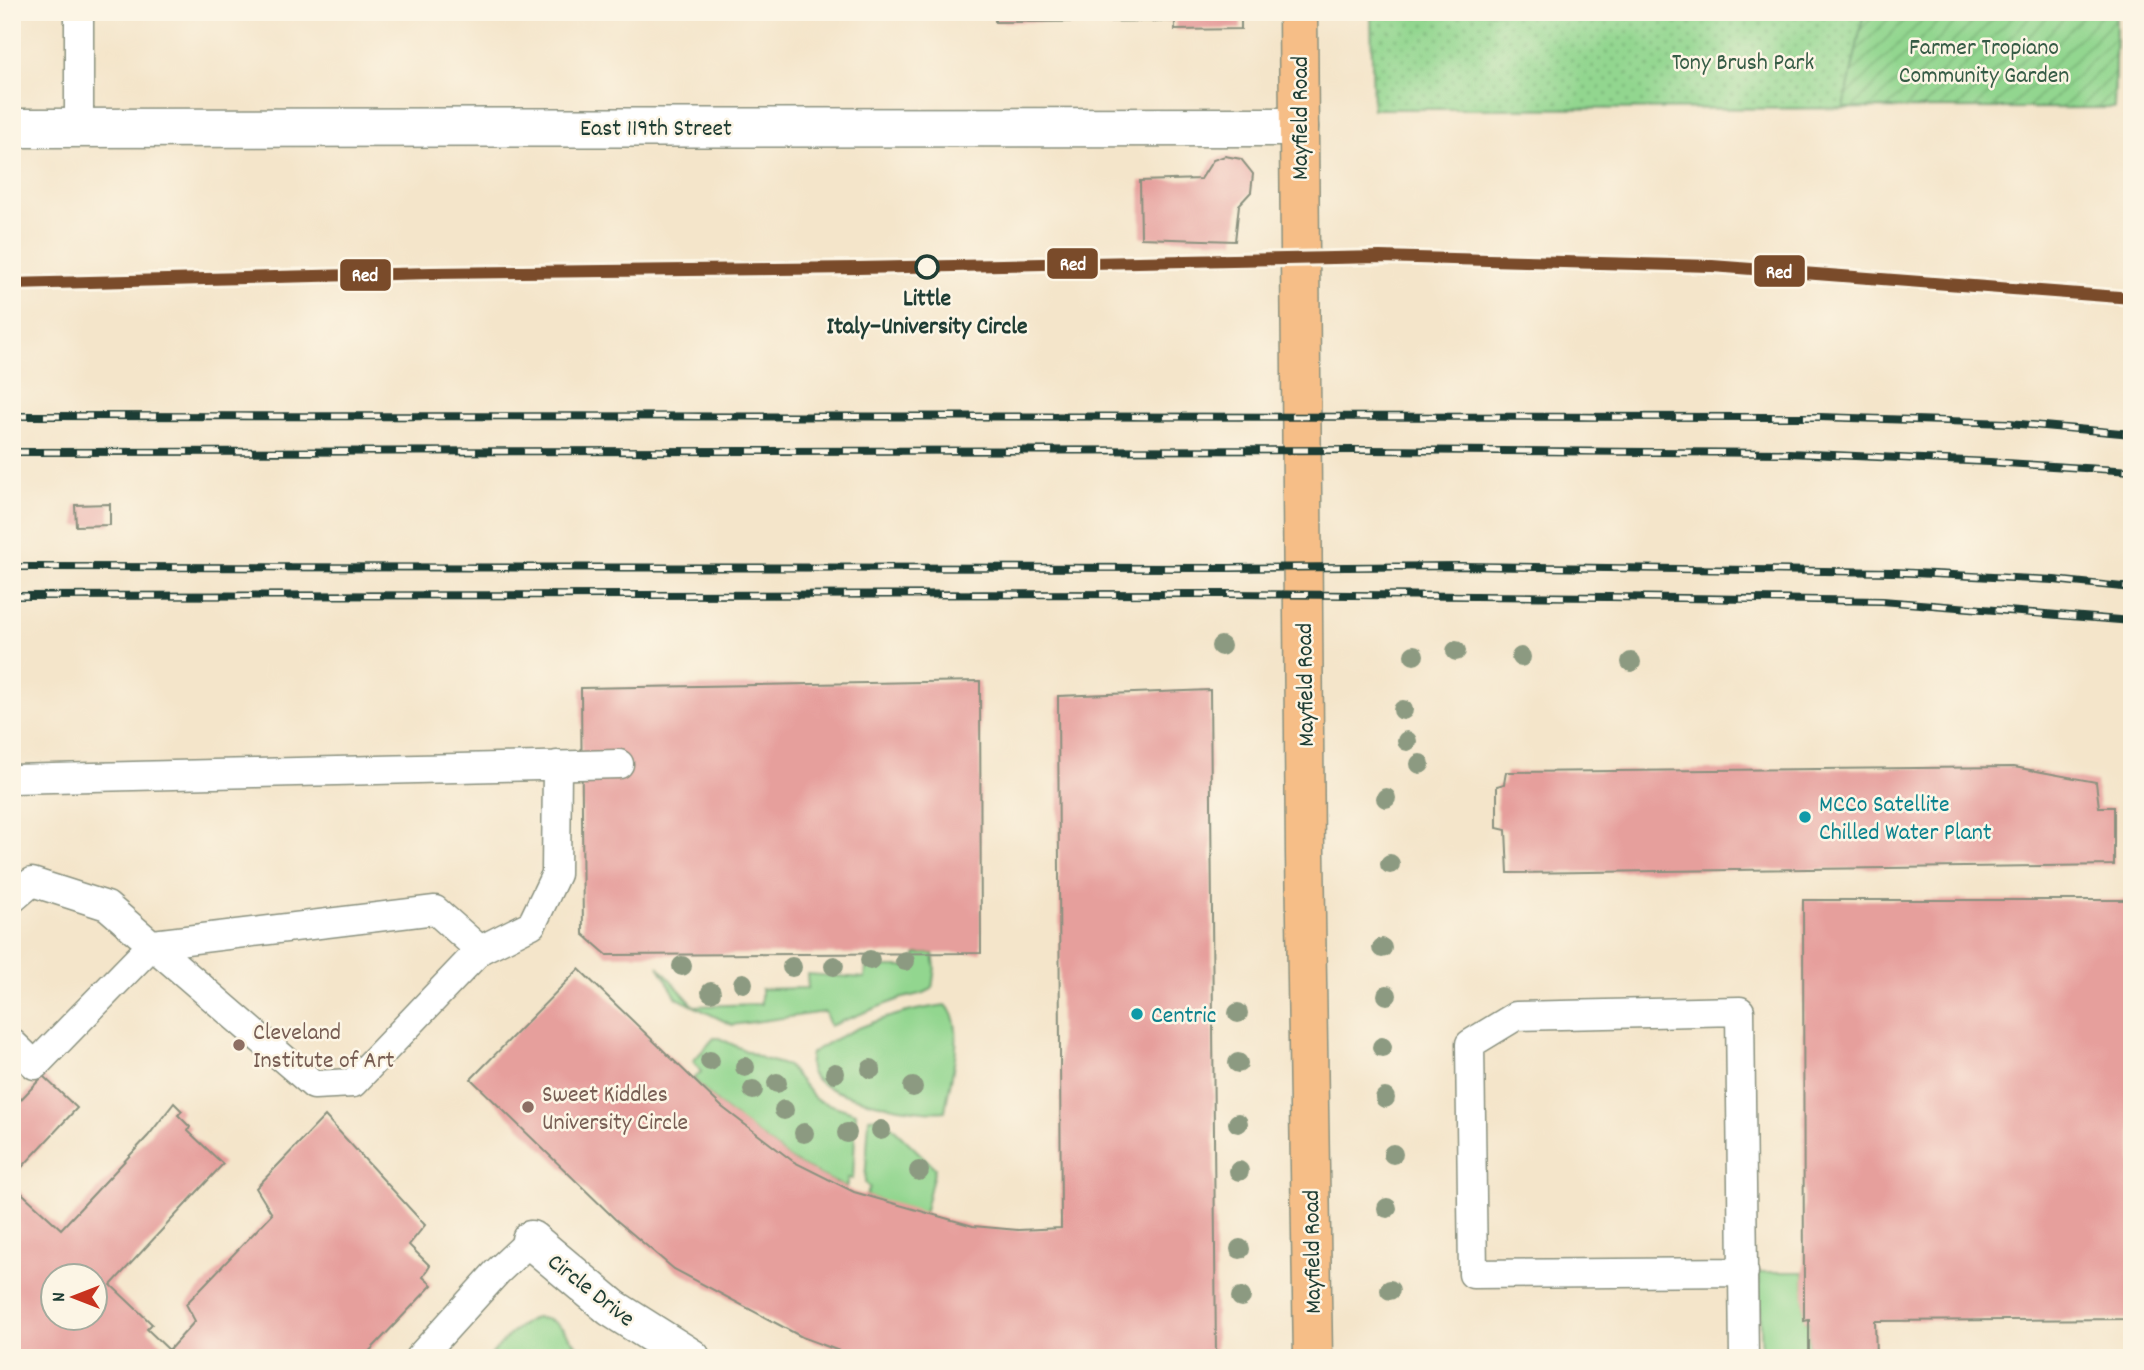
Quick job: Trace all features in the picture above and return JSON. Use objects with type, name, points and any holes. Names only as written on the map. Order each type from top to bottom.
[{"type":"main road","name":"Mayfield Road","points":[[1298,12],[1305,854],[1313,1358]]},
{"type":"street","name":"East 119th Street","points":[[12,128],[1299,127]]},
{"type":"street","name":"Circle Drive","points":[[531,1240],[612,1307],[691,1358]]},
{"type":"lane","points":[[79,12],[79,128]]},
{"type":"lane","points":[[12,779],[619,764]]},
{"type":"lane","points":[[12,900],[32,882],[107,906],[314,1086],[353,1083],[480,950],[533,924],[556,874],[557,765]]},
{"type":"lane","points":[[12,1043],[35,1065],[153,944],[435,910],[480,950]]},
{"type":"lane","points":[[1744,1272],[1473,1274],[1470,1044],[1516,1016],[1740,1011],[1744,1272],[1744,1358]]},
{"type":"lane","points":[[419,1358],[497,1272],[531,1240]]},
{"type":"green space","name":"Tony Brush Park","points":[[1371,12],[2116,12],[2114,108],[1373,109]]},
{"type":"green space","name":"Farmer Tropiano Community Garden","points":[[1864,12],[2116,12],[2114,108],[1844,108]]},
{"type":"green space","points":[[933,953],[935,967],[932,989],[830,1026],[825,1012],[732,1025],[677,998],[658,966],[694,1006],[761,1004],[761,989],[808,988],[807,974],[865,978],[866,967],[916,967],[916,954]]},
{"type":"green space","points":[[946,1005],[956,1027],[956,1041],[945,1111],[933,1112],[877,1104],[839,1092],[811,1073],[811,1053],[842,1035],[893,1016]]},
{"type":"green space","points":[[714,1038],[788,1066],[816,1100],[856,1113],[853,1179],[848,1178],[846,1188],[794,1162],[722,1107],[693,1079],[701,1072],[693,1061]]},
{"type":"green space","points":[[882,1117],[935,1168],[924,1214],[866,1196],[870,1188],[865,1183],[869,1118]]},
{"type":"green space","points":[[1759,1272],[1804,1272],[1805,1321],[1809,1320],[1809,1358],[1762,1358]]},
{"type":"green space","points":[[535,1318],[550,1320],[565,1331],[578,1347],[594,1350],[605,1358],[488,1358],[515,1330]]},
{"type":"building","points":[[995,12],[1241,12],[1241,29],[1175,30],[1175,21],[995,22]]},
{"type":"building","points":[[1225,156],[1241,159],[1253,174],[1251,192],[1239,205],[1235,241],[1141,238],[1140,181],[1201,179],[1213,160]]},
{"type":"building","points":[[110,504],[110,525],[76,526],[75,505]]},
{"type":"building","points":[[980,681],[981,953],[607,955],[583,934],[581,688]]},
{"type":"building","name":"Centric","points":[[1210,690],[1216,1358],[858,1358],[802,1337],[674,1269],[615,1219],[471,1079],[579,969],[722,1107],[794,1162],[854,1192],[973,1226],[1018,1230],[1061,1228],[1058,696]]},
{"type":"building","name":"MCCo Satellite Chilled Water Plant","points":[[2014,767],[2096,782],[2099,807],[2114,807],[2114,865],[1508,873],[1506,830],[1497,828],[1497,786],[1504,784],[1506,772]]},
{"type":"building","points":[[1803,900],[2132,900],[2132,1319],[1875,1321],[1876,1358],[1809,1358],[1809,1320],[1804,1321]]},
{"type":"building","points":[[43,1076],[77,1108],[12,1178],[12,1109]]},
{"type":"building","points":[[174,1103],[182,1111],[178,1115],[190,1127],[188,1131],[223,1164],[111,1285],[152,1324],[147,1329],[169,1350],[195,1321],[186,1304],[272,1214],[256,1188],[325,1116],[425,1225],[409,1245],[430,1266],[423,1277],[432,1285],[363,1358],[12,1358],[12,1184],[61,1229],[148,1136]]},
{"type":"railway","points":[[12,416],[1819,417],[2009,423],[2132,434]]},
{"type":"railway","points":[[12,452],[1365,450],[1788,453],[2132,471]]},
{"type":"railway","points":[[12,567],[1460,566],[1894,572],[2054,580],[2132,588]]},
{"type":"railway","points":[[12,596],[1229,594],[1609,597],[1882,601],[2132,621]]},
{"type":"transit line","name":"Red","points":[[12,284],[432,273],[858,268],[1380,257],[1712,266],[2132,298]]},
{"type":"place","name":"Little Italy–University Circle","points":[[927,267]]},
{"type":"place","name":"MCCo Satellite Chilled Water Plant","points":[[1805,817]]},
{"type":"place","name":"Centric","points":[[1137,1014]]},
{"type":"place","name":"Cleveland Institute of Art","points":[[239,1045]]},
{"type":"place","name":"Sweet Kiddles University Circle","points":[[528,1107]]}]
